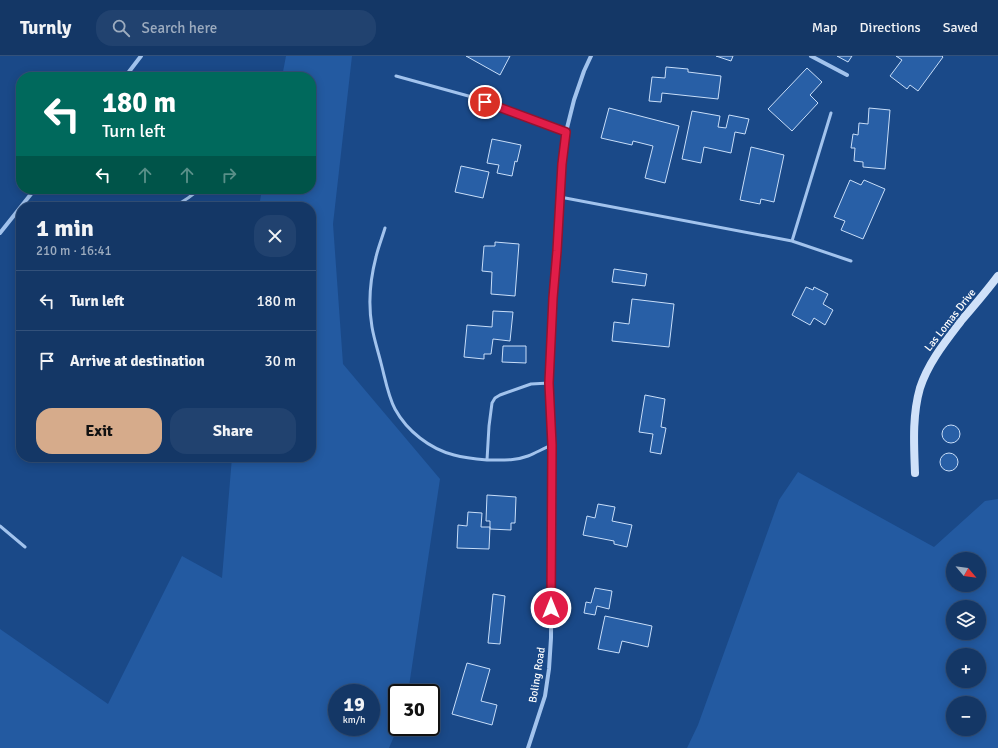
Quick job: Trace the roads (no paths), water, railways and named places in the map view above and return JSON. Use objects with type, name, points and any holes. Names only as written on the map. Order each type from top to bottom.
[{"type":"street","points":[[129,72],[141,56]]},
{"type":"street","name":"Boling Road","points":[[528,748],[545,696],[549,669],[551,638],[552,445],[549,383],[562,164],[566,132],[574,100],[584,70],[591,56]]},
{"type":"street","points":[[812,56],[846,75]]},
{"type":"street","points":[[25,202],[31,194]]},
{"type":"street","points":[[0,233],[16,213]]},
{"type":"street","name":"Las Lomas Drive","points":[[915,473],[914,437],[916,411],[920,388],[928,368],[941,347],[998,276]]},
{"type":"lane","points":[[396,76],[472,97],[566,132]]},
{"type":"lane","points":[[792,241],[832,113]]},
{"type":"lane","points":[[181,202],[193,194]]},
{"type":"lane","points":[[560,197],[792,241],[851,261]]},
{"type":"lane","points":[[385,228],[376,258],[372,279],[370,304],[372,328],[388,389],[395,409],[404,423],[425,442],[439,450],[452,455],[468,458],[487,460],[518,459],[529,456],[552,445]]},
{"type":"lane","points":[[487,460],[489,426],[492,403],[495,398],[531,384],[549,383]]},
{"type":"lane","points":[[0,526],[25,547]]}]
